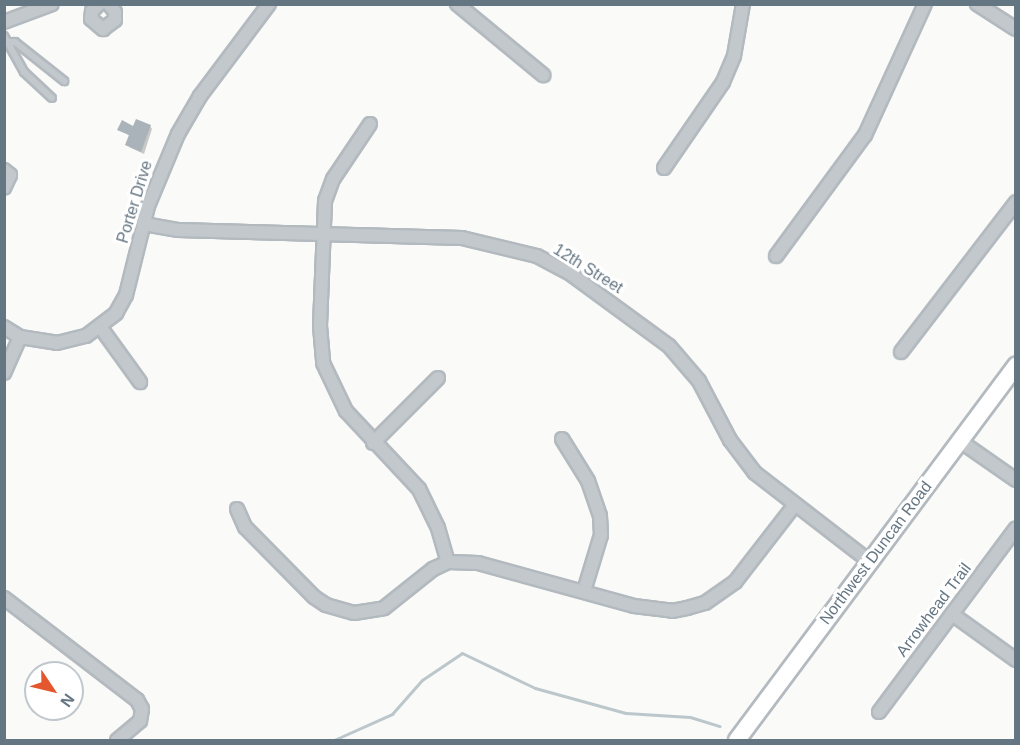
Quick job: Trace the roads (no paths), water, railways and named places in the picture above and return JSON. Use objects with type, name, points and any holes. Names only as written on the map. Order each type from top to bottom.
[{"type":"street","points":[[4,22],[52,4]]},
{"type":"street","points":[[95,6],[93,22],[107,28],[116,16],[108,4]]},
{"type":"street","name":"Porter Drive","points":[[100,328],[126,295],[159,176],[188,114],[269,4]]},
{"type":"street","points":[[457,4],[543,75]]},
{"type":"street","points":[[664,168],[723,82],[734,56],[743,4]]},
{"type":"street","points":[[777,256],[865,135],[925,4]]},
{"type":"street","points":[[977,4],[1016,29]]},
{"type":"street","points":[[370,124],[333,179],[325,201],[321,233],[323,363],[338,399],[373,442],[419,489],[438,528],[448,562]]},
{"type":"street","points":[[4,188],[7,173]]},
{"type":"street","points":[[901,352],[1016,202]]},
{"type":"street","name":"12th Street","points":[[144,224],[178,230],[321,233],[481,241],[532,254],[572,275],[669,346],[699,381],[743,459],[794,506],[870,562]]},
{"type":"street","points":[[4,327],[20,337],[57,343],[100,328],[140,382]]},
{"type":"street","points":[[4,373],[20,337]]},
{"type":"street","name":"Northwest Duncan Road","points":[[737,741],[1016,366]]},
{"type":"street","points":[[373,442],[438,378]]},
{"type":"street","points":[[562,439],[588,481],[600,516],[601,535],[584,591]]},
{"type":"street","points":[[960,441],[1016,480]]},
{"type":"street","points":[[237,509],[245,527],[314,597],[340,611],[354,613],[384,608],[433,569],[448,562],[478,563],[654,610],[672,611],[705,603],[746,570],[794,506]]},
{"type":"street","name":"Arrowhead Trail","points":[[879,712],[1016,528]]},
{"type":"street","points":[[4,598],[147,710],[134,729],[117,741]]},
{"type":"street","points":[[952,614],[1016,660]]},
{"type":"lane","points":[[6,39],[15,42],[64,81]]},
{"type":"lane","points":[[6,39],[24,72],[52,98]]},
{"type":"waterway","points":[[334,740],[392,714],[422,680],[462,653],[535,688],[626,713],[690,717],[720,726]]}]
